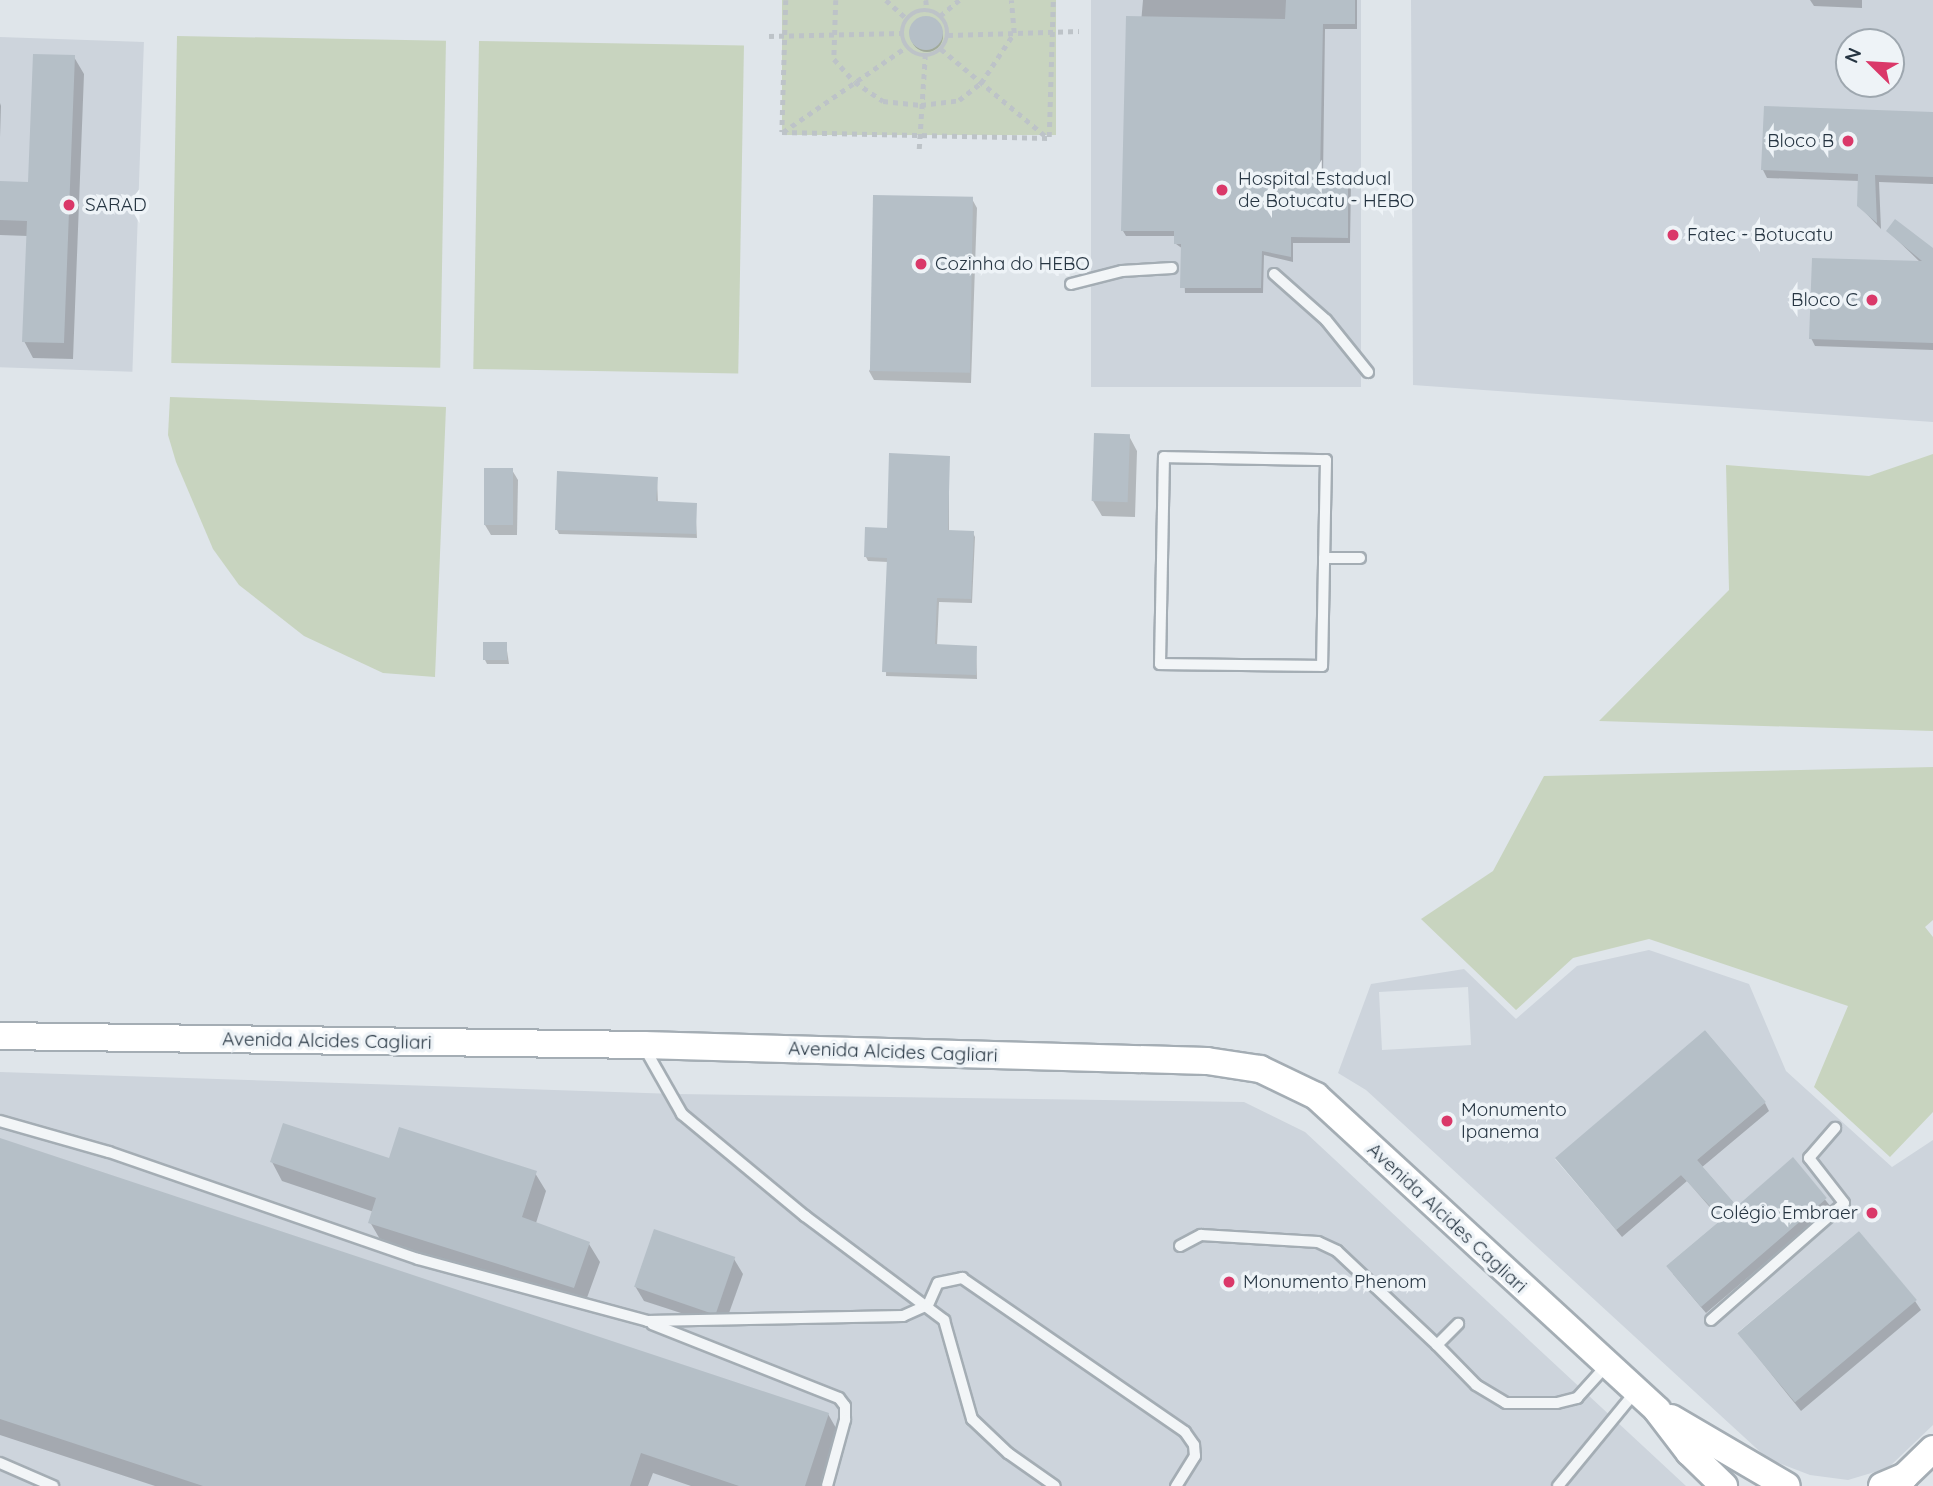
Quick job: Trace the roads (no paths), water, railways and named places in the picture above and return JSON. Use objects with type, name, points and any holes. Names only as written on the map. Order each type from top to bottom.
[{"type":"main road","name":"Avenida Alcides Cagliari","points":[[0,1036],[643,1045],[1207,1061],[1260,1069],[1316,1096],[1657,1410],[1689,1452],[1724,1486]]},
{"type":"main road","name":"Avenida Alcides Cagliari","points":[[1657,1410],[1787,1486]]},
{"type":"main road","points":[[1882,1486],[1905,1476],[1933,1449]]},
{"type":"lane","points":[[1071,284],[1122,271],[1172,268]]},
{"type":"lane","points":[[1274,274],[1326,320],[1368,372]]},
{"type":"lane","points":[[1164,457],[1326,460],[1324,558],[1322,666],[1160,664],[1164,457]]},
{"type":"lane","points":[[1324,558],[1360,558]]},
{"type":"lane","points":[[643,1045],[682,1114],[805,1216],[928,1305],[944,1320],[972,1419],[1055,1486]]},
{"type":"lane","points":[[0,1121],[109,1152],[418,1259],[647,1321],[839,1398],[845,1406],[845,1420],[827,1486]]},
{"type":"lane","points":[[1711,1320],[1844,1203],[1809,1158],[1835,1128]]},
{"type":"lane","points":[[1180,1246],[1201,1235],[1326,1244],[1437,1345],[1476,1385],[1506,1403],[1557,1403],[1577,1398],[1607,1365]]},
{"type":"lane","points":[[647,1321],[903,1316],[928,1305],[938,1283],[962,1278],[1185,1433],[1194,1446],[1195,1456],[1176,1486]]},
{"type":"lane","points":[[1437,1345],[1458,1324]]},
{"type":"lane","points":[[1558,1486],[1637,1391]]},
{"type":"lane","points":[[0,1463],[53,1486]]},
{"type":"place","name":"Bloco B","points":[[1848,141]]},
{"type":"place","name":"Hospital Estadual de Botucatu - HEBO","points":[[1222,190]]},
{"type":"place","name":"SARAD","points":[[69,205]]},
{"type":"place","name":"Fatec - Botucatu","points":[[1673,235]]},
{"type":"place","name":"Cozinha do HEBO","points":[[921,264]]},
{"type":"place","name":"Bloco C","points":[[1872,300]]},
{"type":"place","name":"Monumento Ipanema","points":[[1447,1121]]},
{"type":"place","name":"Colégio Embraer","points":[[1872,1213]]},
{"type":"place","name":"Monumento Phenom","points":[[1229,1282]]}]
